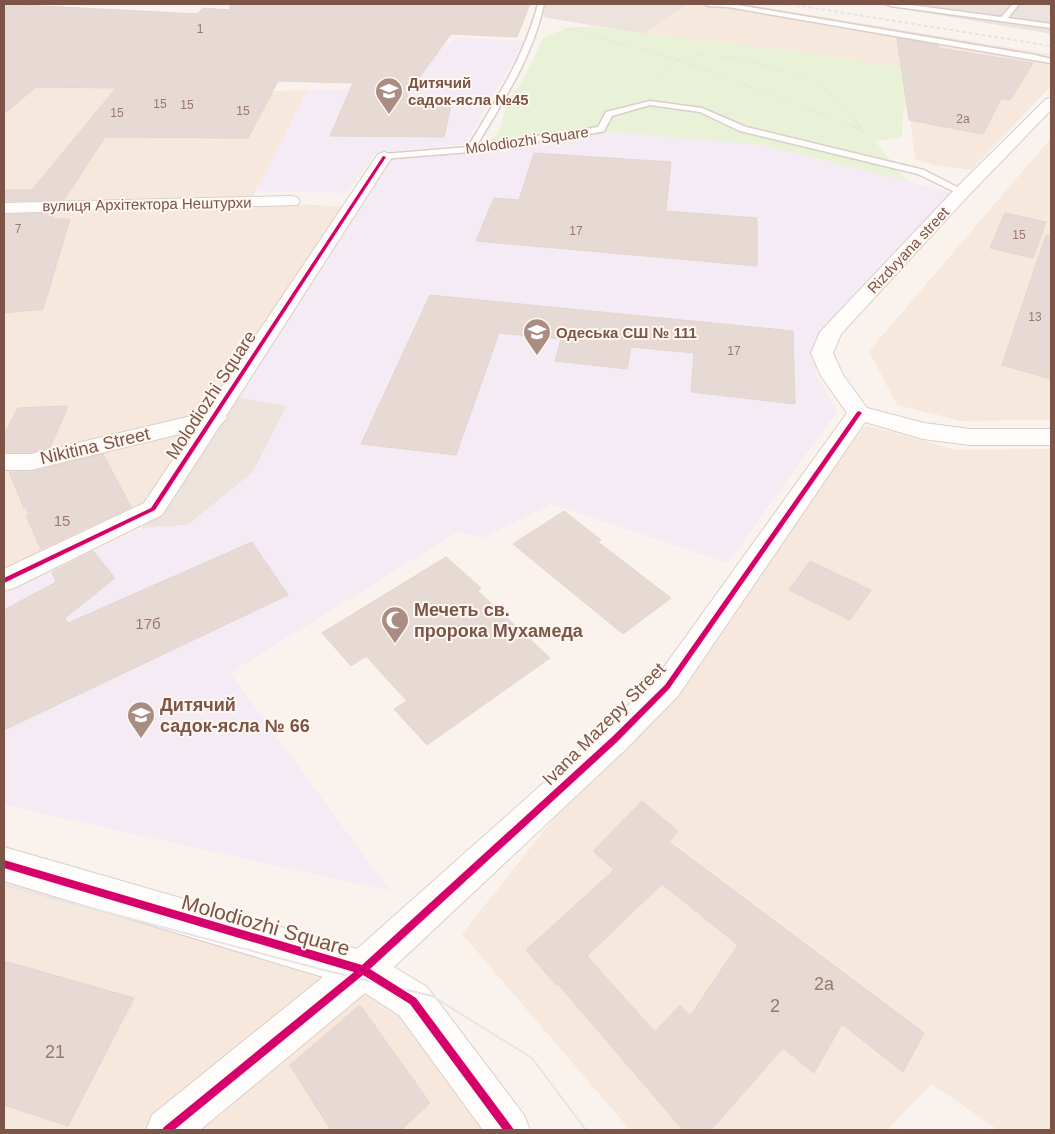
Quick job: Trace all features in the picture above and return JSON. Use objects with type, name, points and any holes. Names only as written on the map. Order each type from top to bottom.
[{"type":"street","name":"Rizdvyana street","points":[[859,413],[832,376],[822,353],[830,332],[962,192],[1051,102]]},
{"type":"street","name":"Molodiozhi Square","points":[[4,581],[153,509],[215,418],[384,157]]},
{"type":"street","name":"вулиця Архітектора Нештурхи","points":[[4,208],[291,201]]},
{"type":"street","points":[[859,413],[923,431],[951,435],[970,437],[1051,437]]},
{"type":"street","name":"Ivana Mazepy Street","points":[[363,970],[606,746],[667,687],[859,413]]},
{"type":"street","name":"Nikitina Street","points":[[4,462],[31,462],[215,418]]},
{"type":"street","name":"Molodiozhi Square","points":[[4,864],[363,970]]},
{"type":"street","name":"Molodiozhi Square","points":[[167,1130],[363,970]]},
{"type":"street","points":[[363,970],[412,1001],[509,1130]]},
{"type":"lane","points":[[471,149],[527,49],[538,20],[541,4]]},
{"type":"lane","points":[[708,4],[728,5],[1051,61]]},
{"type":"lane","points":[[890,4],[963,15],[1004,18],[1051,26]]},
{"type":"lane","points":[[1004,18],[1016,4]]},
{"type":"lane","name":"Molodiozhi Square","points":[[384,157],[471,149],[602,129],[609,114],[650,103],[702,110],[743,129],[921,172],[962,192]]},
{"type":"path","points":[[538,20],[679,60],[871,135]]},
{"type":"path","points":[[609,114],[679,60],[698,56],[741,58],[814,80],[849,110],[862,130]]},
{"type":"shaded area","points":[[545,4],[688,4],[643,34],[543,17]]},
{"type":"shaded area","points":[[688,4],[743,4],[1051,54],[1051,86],[971,170],[933,165],[915,159],[905,79],[643,34]]},
{"type":"shaded area","points":[[874,4],[1051,4],[1051,34]]},
{"type":"shaded area","name":"Дитячий садок-ясла №45","points":[[457,38],[524,41],[465,144],[376,153],[346,193],[256,191],[308,90],[408,87],[436,51]]},
{"type":"shaded area","points":[[4,85],[235,92],[308,90],[252,198],[4,204]]},
{"type":"shaded area","name":"Одеська СШ № 111","points":[[611,132],[763,145],[959,194],[821,339],[815,373],[837,411],[728,563],[551,504],[482,538],[459,531],[230,673],[390,891],[4,805],[4,594],[142,528],[188,525],[253,472],[287,406],[229,396],[386,158],[472,150]]},
{"type":"shaded area","points":[[1051,138],[1051,420],[962,421],[897,405],[869,351]]},
{"type":"shaded area","points":[[298,204],[349,207],[211,412],[31,457],[4,457],[4,212]]},
{"type":"shaded area","points":[[231,396],[287,405],[253,472],[188,525],[142,528]]},
{"type":"shaded area","points":[[206,423],[149,505],[4,576],[4,464],[32,464]]},
{"type":"shaded area","points":[[866,425],[956,450],[1051,449],[1051,1130],[998,1130],[932,1084],[887,1130],[630,1130],[462,934]]},
{"type":"shaded area","points":[[4,876],[350,976],[162,1130],[4,1130]]},
{"type":"shaded area","points":[[362,979],[407,1006],[501,1130],[177,1130]]},
{"type":"green space","points":[[570,27],[594,27],[810,53],[907,68],[939,101],[903,109],[902,137],[875,141],[907,181],[763,145],[612,132],[479,149],[498,134],[509,100],[524,78],[544,37]]},
{"type":"building","points":[[4,4],[197,14],[203,8],[230,10],[230,4],[530,4],[517,37],[451,34],[406,96],[453,97],[444,137],[330,136],[353,83],[278,81],[248,138],[105,137],[64,200],[4,201],[4,190],[32,190],[116,88],[36,87],[4,114]]},
{"type":"building","points":[[897,38],[939,46],[938,48],[1033,63],[1010,100],[1001,98],[983,134],[909,120]]},
{"type":"building","points":[[534,153],[671,162],[666,211],[757,218],[757,266],[476,241],[494,198],[519,200]]},
{"type":"building","points":[[55,213],[52,219],[70,219],[43,309],[4,313],[4,215]]},
{"type":"building","points":[[1005,213],[1046,222],[1033,258],[990,248]]},
{"type":"building","points":[[1046,235],[1051,236],[1051,379],[1002,365]]},
{"type":"building","points":[[430,295],[793,331],[795,404],[691,392],[694,353],[631,347],[627,369],[555,361],[561,339],[499,333],[456,455],[361,444]]},
{"type":"building","points":[[68,406],[50,448],[31,452],[4,452],[4,434],[18,408]]},
{"type":"building","points":[[103,454],[131,507],[41,549],[26,516],[29,515],[25,506],[24,508],[9,472],[31,472]]},
{"type":"building","points":[[564,511],[601,540],[598,542],[671,598],[623,634],[513,544]]},
{"type":"building","points":[[252,542],[288,595],[4,730],[4,610],[56,582],[52,572],[93,551],[115,578],[65,618],[68,623]]},
{"type":"building","name":"Мечеть св. пророка Мухамеда","points":[[446,557],[481,588],[478,591],[550,658],[427,745],[394,709],[407,701],[366,656],[351,666],[322,633]]},
{"type":"building","points":[[810,561],[871,590],[850,620],[789,590]]},
{"type":"building","points":[[642,801],[678,831],[669,842],[924,1033],[903,1072],[842,1024],[814,1073],[783,1048],[711,1130],[683,1130],[558,984],[556,985],[526,950],[614,870],[593,851]],"holes":[[[662,884],[738,945],[690,1016],[680,1005],[655,1032],[587,956]]]},
{"type":"building","points":[[4,961],[134,998],[68,1126],[4,1105]]},
{"type":"building","points":[[360,1005],[430,1103],[401,1130],[331,1130],[290,1065]]},
{"type":"tram line","points":[[4,885],[320,969],[432,996],[532,1058],[586,1130]]},
{"type":"railway","points":[[789,4],[1051,46]]},
{"type":"cycle path","points":[[4,581],[153,509],[384,157]]},
{"type":"cycle path","points":[[167,1130],[363,970],[614,740],[667,687],[859,413]]},
{"type":"cycle path","points":[[4,864],[363,970],[413,1001],[509,1130]]},
{"type":"place","name":"Дитячий садок-ясла №45","points":[[389,115]]},
{"type":"place","name":"Одеська СШ № 111","points":[[537,356]]},
{"type":"place","name":"Мечеть св. пророка Мухамеда","points":[[395,644]]},
{"type":"place","name":"Дитячий садок-ясла № 66","points":[[141,739]]}]
